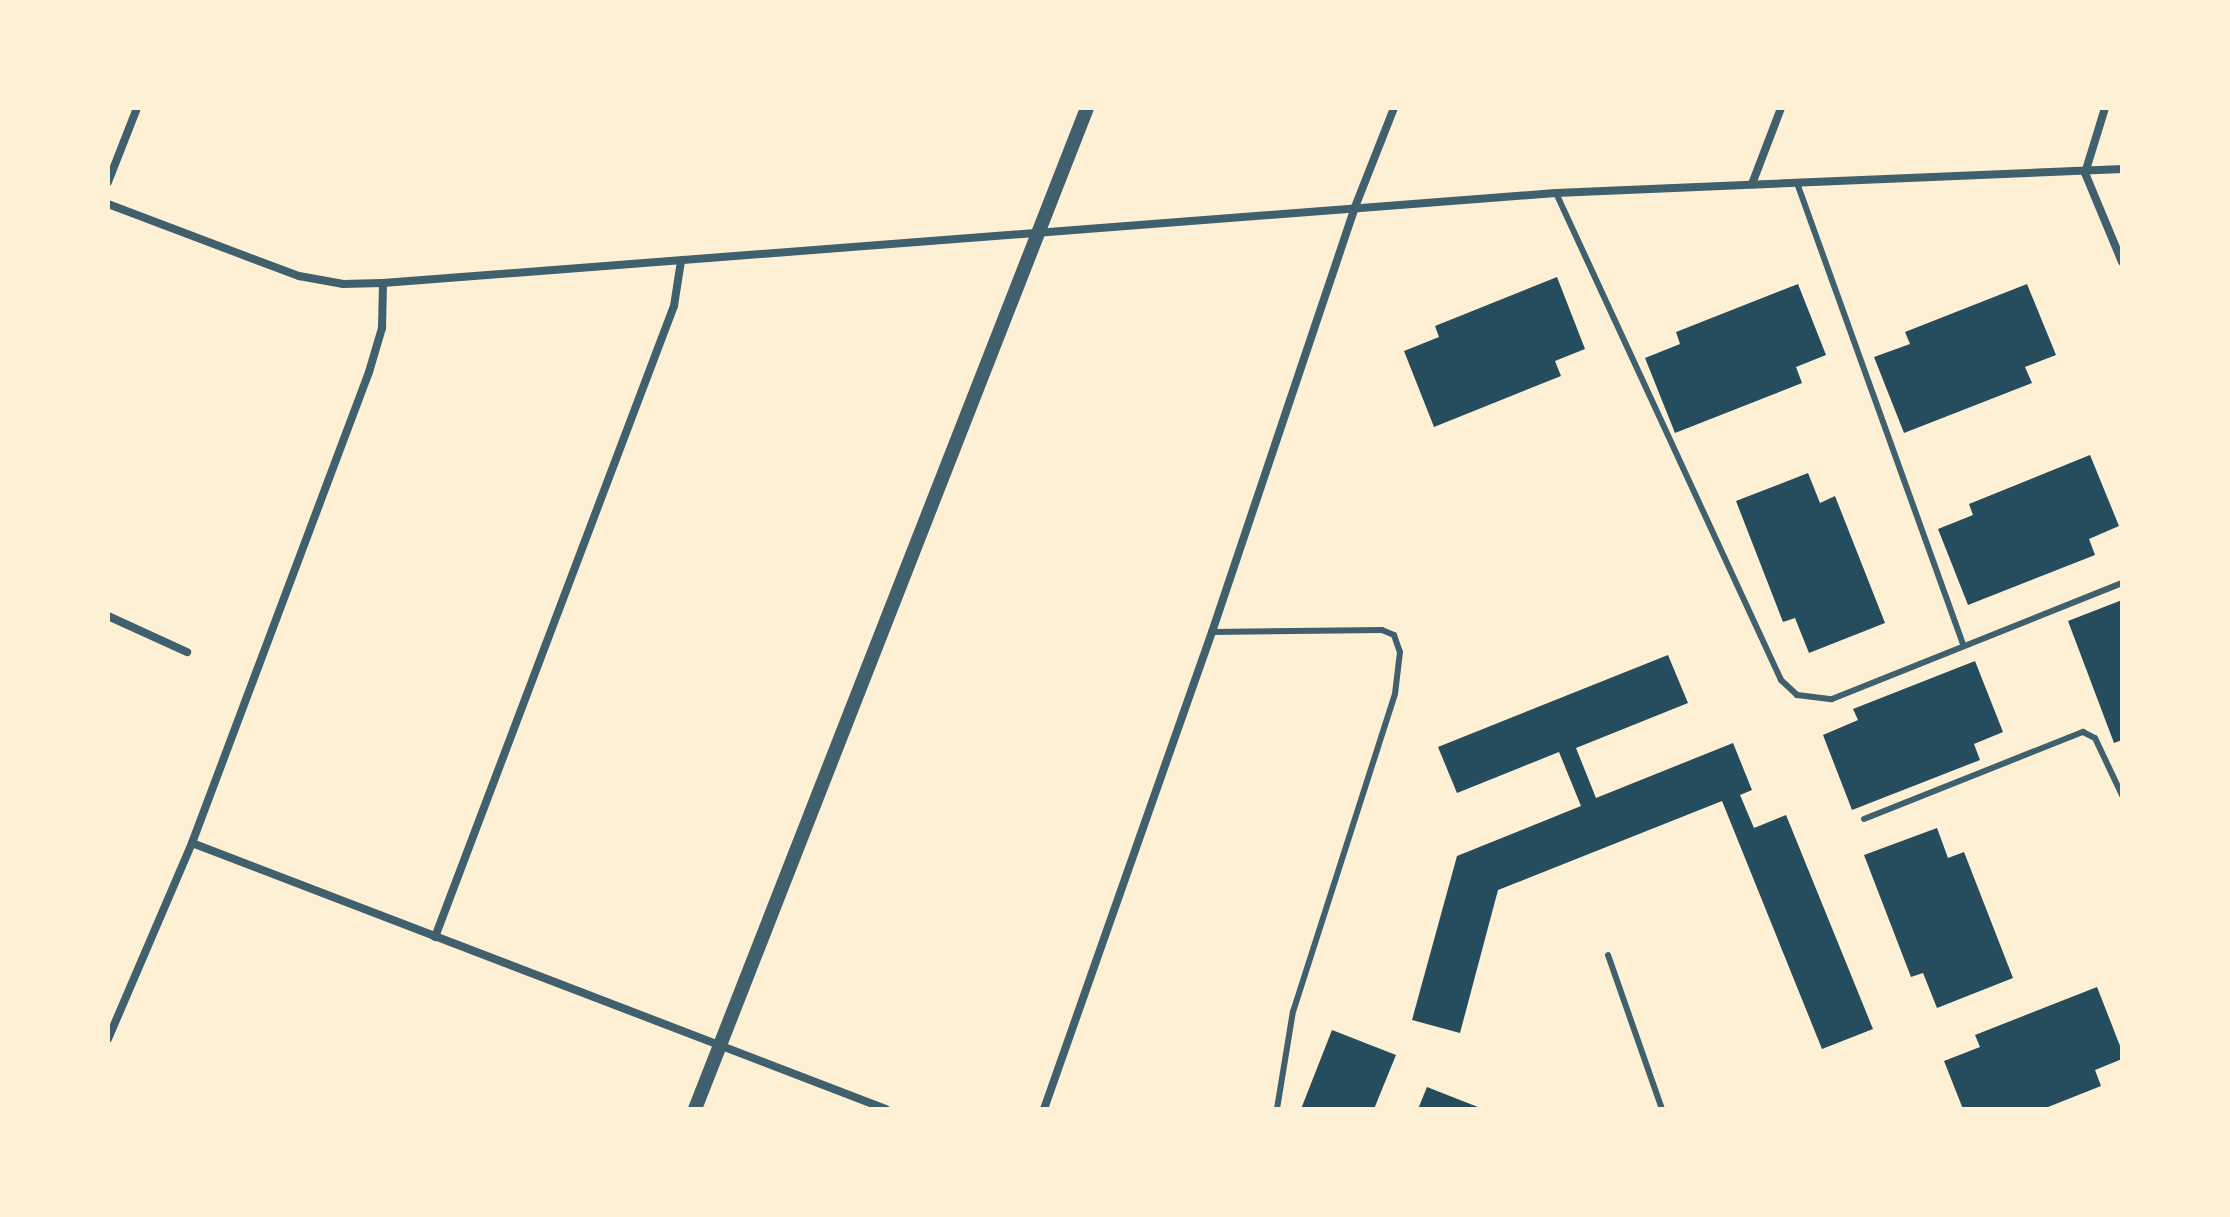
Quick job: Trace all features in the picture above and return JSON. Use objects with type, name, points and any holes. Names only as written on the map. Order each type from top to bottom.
[{"type":"street","points":[[108,182],[137,108]]},
{"type":"street","points":[[695,1109],[1087,108]]},
{"type":"street","points":[[1044,1109],[1212,632],[1355,207],[1394,108]]},
{"type":"street","points":[[1752,184],[1781,108]]},
{"type":"street","points":[[2105,108],[2085,173],[2122,262]]},
{"type":"street","points":[[108,204],[299,276],[343,284],[1556,193],[2085,173],[2122,169]]},
{"type":"street","points":[[435,937],[674,306],[681,261]]},
{"type":"street","points":[[108,1039],[192,843],[369,372],[382,328],[383,283]]},
{"type":"street","points":[[108,616],[187,652]]},
{"type":"street","points":[[192,843],[886,1109]]},
{"type":"lane","points":[[1797,183],[1963,645]]},
{"type":"lane","points":[[1556,193],[1781,680],[1797,695],[1832,699],[2122,583]]},
{"type":"lane","points":[[1212,632],[1382,630],[1394,635],[1400,652],[1395,694],[1293,1011],[1277,1109]]},
{"type":"lane","points":[[1864,819],[2083,732],[2095,738],[2122,795]]},
{"type":"lane","points":[[1608,955],[1662,1109]]},
{"type":"building","points":[[1557,277],[1585,349],[1555,361],[1561,376],[1434,427],[1404,351],[1439,337],[1435,326]]},
{"type":"building","points":[[1798,284],[1826,355],[1796,367],[1802,383],[1675,433],[1645,358],[1680,344],[1676,332]]},
{"type":"building","points":[[2027,284],[2056,355],[2025,367],[2032,383],[1904,433],[1874,357],[1910,344],[1905,332]]},
{"type":"building","points":[[2090,455],[2119,526],[2089,539],[2095,555],[1968,605],[1938,529],[1973,515],[1969,504]]},
{"type":"building","points":[[1808,473],[1820,503],[1835,496],[1885,623],[1809,653],[1795,618],[1783,622],[1736,501]]},
{"type":"building","points":[[2122,600],[2122,740],[2114,743],[2068,621]]},
{"type":"building","points":[[1668,655],[1688,703],[1576,748],[1596,798],[1733,743],[1752,790],[1740,795],[1754,828],[1786,815],[1873,1029],[1822,1049],[1722,801],[1498,890],[1460,1033],[1412,1020],[1457,856],[1581,806],[1559,752],[1457,793],[1438,747]]},
{"type":"building","points":[[1975,661],[2003,732],[1974,744],[1980,760],[1852,810],[1823,735],[1858,720],[1853,709]]},
{"type":"building","points":[[1937,828],[1948,858],[1964,852],[2013,978],[1937,1008],[1923,973],[1911,977],[1864,855]]},
{"type":"building","points":[[2097,987],[2122,1051],[2122,1059],[2095,1070],[2101,1086],[2043,1109],[1963,1109],[1944,1061],[1980,1047],[1975,1035]]},
{"type":"building","points":[[1332,1030],[1396,1055],[1374,1109],[1301,1109]]},
{"type":"building","points":[[1427,1087],[1483,1109],[1418,1109]]}]
